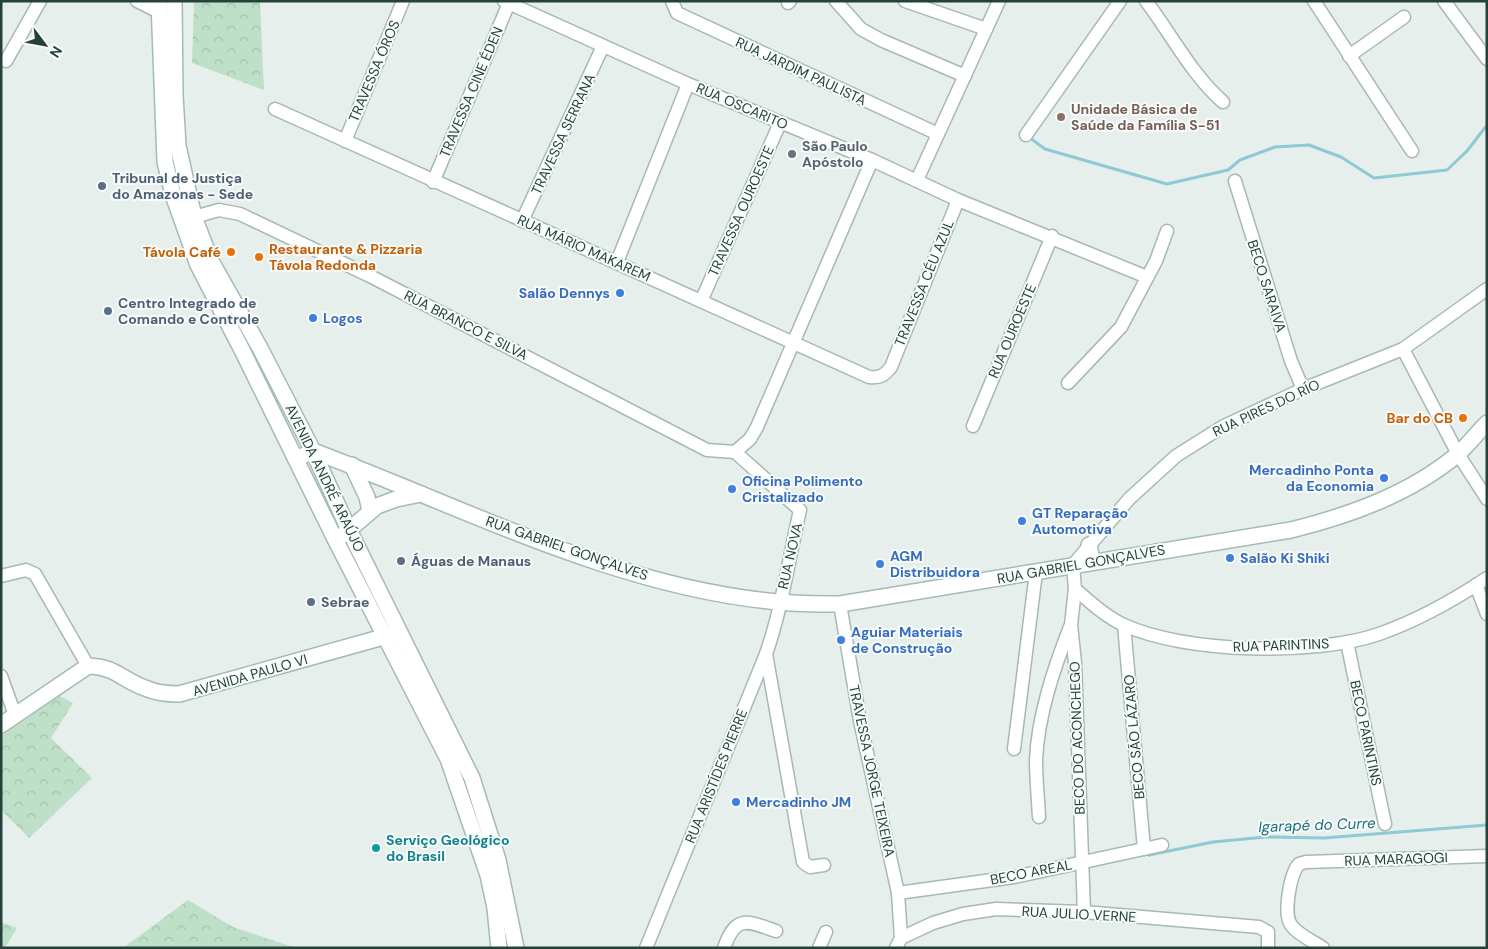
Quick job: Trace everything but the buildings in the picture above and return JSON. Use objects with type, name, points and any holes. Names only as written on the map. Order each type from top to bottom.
[{"type":"main road","name":"AVENIDA ANDRÉ ARAÚJO","points":[[174,1],[175,95],[178,146],[194,217],[211,261],[260,348],[313,450],[350,530],[448,759],[468,810],[488,875],[495,908],[499,948]]},
{"type":"main road","name":"AVENIDA ANDRÉ ARAÚJO","points":[[159,7],[165,162],[173,195],[198,265],[335,539],[393,634],[472,778],[498,860],[516,948]]},
{"type":"main road","name":"RUA GABRIEL GONÇALVES","points":[[313,450],[527,537],[597,561],[724,594],[779,602],[840,604],[1092,561],[1291,530],[1338,519],[1387,499],[1420,481],[1458,454],[1487,423]]},
{"type":"main road","points":[[296,459],[313,450]]},
{"type":"main road","points":[[352,465],[367,497],[370,511]]},
{"type":"main road","points":[[335,539],[350,530],[370,511],[396,499],[421,494]]},
{"type":"main road","points":[[1089,545],[1092,561]]},
{"type":"main road","name":"AVENIDA PAULO VI","points":[[88,666],[104,666],[144,688],[165,694],[179,694],[393,634]]},
{"type":"main road","points":[[1,725],[88,666]]},
{"type":"street","points":[[6,61],[40,1]]},
{"type":"street","points":[[137,1],[159,7]]},
{"type":"street","name":"TRAVESSA ÓROS","points":[[345,141],[403,1]]},
{"type":"street","name":"RUA JARDIM PAULISTA","points":[[672,1],[677,13],[938,134]]},
{"type":"street","points":[[836,1],[861,29],[881,40],[965,76]]},
{"type":"street","points":[[905,1],[986,29]]},
{"type":"street","points":[[917,180],[998,1]]},
{"type":"street","points":[[1026,135],[1120,1]]},
{"type":"street","points":[[1146,1],[1169,31],[1206,87],[1222,102]]},
{"type":"street","points":[[1314,1],[1412,151]]},
{"type":"street","points":[[1444,1],[1487,59]]},
{"type":"street","name":"RUA OSCARITO","points":[[507,2],[688,84],[872,160],[958,200],[1052,236],[1147,277]]},
{"type":"street","name":"TRAVESSA CINE ÉDEN","points":[[433,182],[507,2]]},
{"type":"street","points":[[1349,56],[1404,18]]},
{"type":"street","name":"TRAVESSA SERRANA","points":[[522,221],[603,46]]},
{"type":"street","points":[[617,262],[688,84]]},
{"type":"street","name":"RUA MÁRIO MAKAREM","points":[[275,109],[433,182],[702,299],[868,377],[878,378],[885,375],[891,367]]},
{"type":"street","name":"TRAVESSA OUROESTE","points":[[702,299],[780,123]]},
{"type":"street","points":[[734,452],[750,439],[757,427],[872,160]]},
{"type":"street","name":"BECO SARAIVA","points":[[1234,181],[1291,361],[1303,389]]},
{"type":"street","name":"TRAVESSA CÉU AZUL","points":[[891,367],[958,200]]},
{"type":"street","name":"RUA BRANCO E SILVA","points":[[194,217],[219,210],[240,214],[370,276],[707,450],[734,452]]},
{"type":"street","points":[[1068,383],[1121,327],[1147,277],[1167,231]]},
{"type":"street","name":"RUA OUROESTE","points":[[973,426],[1052,236]]},
{"type":"street","name":"RUA PIRES DO RÍO","points":[[1073,565],[1129,499],[1176,456],[1222,427],[1303,389],[1403,349],[1487,289]]},
{"type":"street","points":[[1403,349],[1458,454],[1487,499]]},
{"type":"street","name":"RUA NOVA","points":[[734,452],[800,510],[779,602]]},
{"type":"street","name":"BECO DO ACONCHEGO","points":[[1073,565],[1075,589],[1071,625],[1075,663],[1084,912]]},
{"type":"street","points":[[1,576],[17,571],[29,570],[37,577],[88,666]]},
{"type":"street","points":[[1014,749],[1036,572]]},
{"type":"street","points":[[1482,582],[1487,614]]},
{"type":"street","name":"RUA PARINTINS","points":[[1075,589],[1098,609],[1124,625],[1158,636],[1200,645],[1280,648],[1347,642],[1379,634],[1482,582]]},
{"type":"street","name":"RUA ARISTÍDES PIERRE","points":[[646,948],[766,654],[778,619],[779,602]]},
{"type":"street","name":"TRAVESSA JORGE TEIXEIRA","points":[[840,604],[860,721],[898,893],[898,943]]},
{"type":"street","points":[[1039,817],[1036,760],[1038,736],[1056,664],[1071,625]]},
{"type":"street","name":"BECO SÃO LÁZARO","points":[[1124,625],[1144,849]]},
{"type":"street","name":"BECO PARINTINS","points":[[1347,642],[1385,824]]},
{"type":"street","points":[[766,654],[803,862],[810,866],[824,865]]},
{"type":"street","points":[[1,676],[15,715]]},
{"type":"street","name":"BECO AREAL","points":[[898,893],[1014,877],[1162,845]]},
{"type":"street","name":"RUA MARAGOGI","points":[[1323,948],[1298,932],[1291,925],[1287,917],[1291,880],[1294,869],[1299,864],[1306,862],[1487,856]]},
{"type":"street","name":"RUA JULIO VERNE","points":[[898,943],[933,923],[996,909],[1084,912],[1259,927],[1264,929],[1268,942]]},
{"type":"street","points":[[724,948],[733,928],[740,923],[748,921],[776,931]]},
{"type":"street","points":[[820,948],[826,932]]},
{"type":"green space","points":[[194,1],[260,1],[264,90],[192,63]]},
{"type":"green space","points":[[60,696],[73,703],[51,738],[92,778],[29,838],[1,810],[1,736]]},
{"type":"green space","points":[[188,900],[233,927],[296,948],[123,948]]},
{"type":"green space","points":[[1,922],[17,928],[5,948],[1,948]]},
{"type":"waterway","points":[[1030,138],[1045,149],[1167,184],[1228,170],[1240,160],[1275,147],[1309,145],[1341,157],[1374,178],[1447,170],[1467,151],[1487,125]]},
{"type":"waterway","name":"Igarapé do Curre","points":[[1149,855],[1213,842],[1266,837],[1324,838],[1487,825]]},
{"type":"place","name":"Unidade Básica de Saúde da Família S-51","points":[[1061,117]]},
{"type":"place","name":"São Paulo Apóstolo","points":[[792,154]]},
{"type":"place","name":"Tribunal de Justiça do Amazonas - Sede","points":[[102,186]]},
{"type":"place","name":"Távola Café","points":[[231,252]]},
{"type":"place","name":"Restaurante & Pizzaria Távola Redonda","points":[[259,257]]},
{"type":"place","name":"Salão Dennys","points":[[620,293]]},
{"type":"place","name":"Centro Integrado de Comando e Controle","points":[[108,311]]},
{"type":"place","name":"Logos","points":[[313,318]]},
{"type":"place","name":"Bar do CB","points":[[1463,418]]},
{"type":"place","name":"Mercadinho Ponta da Economia","points":[[1384,478]]},
{"type":"place","name":"Oficina Polimento Cristalizado","points":[[732,489]]},
{"type":"place","name":"GT Reparação Automotiva","points":[[1022,521]]},
{"type":"place","name":"Salão Ki Shiki","points":[[1230,558]]},
{"type":"place","name":"Águas de Manaus","points":[[401,561]]},
{"type":"place","name":"AGM Distribuidora","points":[[880,564]]},
{"type":"place","name":"Sebrae","points":[[311,602]]},
{"type":"place","name":"Aguiar Materiais de Construção","points":[[841,640]]},
{"type":"place","name":"Mercadinho JM","points":[[736,802]]},
{"type":"place","name":"Serviço Geológico do Brasil","points":[[376,848]]}]
